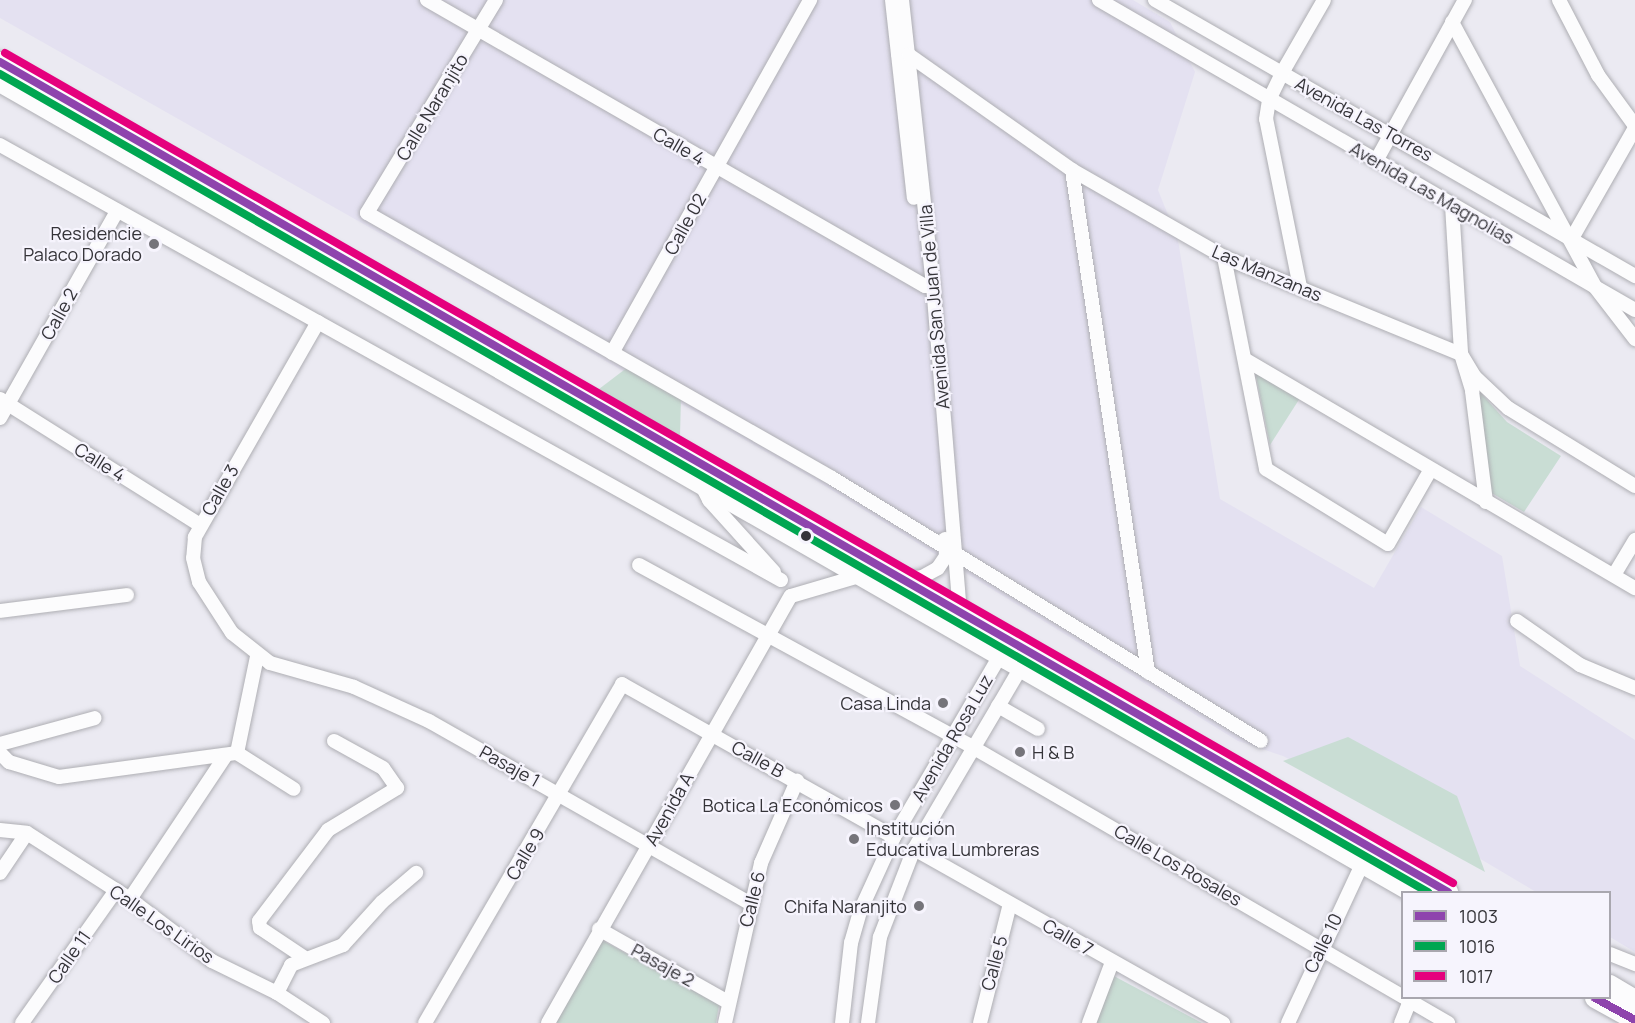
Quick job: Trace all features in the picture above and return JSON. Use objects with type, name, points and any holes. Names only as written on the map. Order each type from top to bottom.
[{"type":"highway","points":[[0,62],[960,615],[1446,891]]},
{"type":"highway","points":[[0,82],[1410,891]]},
{"type":"highway","points":[[1611,986],[1635,1000]]},
{"type":"highway","points":[[1597,999],[1635,1020]]},
{"type":"street","name":"Calle 4","points":[[427,0],[716,167],[929,286]]},
{"type":"street","name":"Calle Naranjito","points":[[496,0],[367,213],[612,353]]},
{"type":"street","name":"Calle 02","points":[[612,353],[810,0]]},
{"type":"street","name":"Avenida San Juan de Villa","points":[[892,0],[903,54],[929,286],[951,549],[960,615]]},
{"type":"street","name":"Avenida San Juan de Villa","points":[[902,0],[903,54]]},
{"type":"street","name":"Avenida Las Torres","points":[[1099,0],[1269,100]]},
{"type":"street","name":"Avenida Las Torres","points":[[1155,0],[1172,4],[1282,73],[1392,134],[1635,276]]},
{"type":"street","points":[[1300,287],[1266,119],[1269,100],[1282,73],[1324,0]]},
{"type":"street","points":[[1376,161],[1465,0]]},
{"type":"street","points":[[1559,0],[1598,75],[1635,127],[1571,240]]},
{"type":"street","name":"Avenida Las Magnolias","points":[[1452,22],[1571,240],[1594,287],[1635,339]]},
{"type":"street","name":"Las Manzanas","points":[[903,54],[1072,170],[1224,257],[1461,354]]},
{"type":"street","name":"Avenida Las Magnolias","points":[[1269,100],[1594,287]]},
{"type":"street","points":[[0,145],[781,580]]},
{"type":"street","points":[[1072,170],[1148,672]]},
{"type":"street","points":[[1452,205],[1461,354],[1472,392],[1486,501]]},
{"type":"street","name":"Calle 2","points":[[0,418],[4,402],[117,211]]},
{"type":"street","points":[[1224,257],[1266,469],[1388,544],[1431,469]]},
{"type":"street","points":[[1594,287],[1635,310]]},
{"type":"street","name":"Calle 3","points":[[258,656],[232,633],[199,582],[193,547],[200,525],[318,322]]},
{"type":"street","points":[[612,353],[951,549],[1261,741]]},
{"type":"street","points":[[1461,354],[1474,376],[1508,408],[1635,486]]},
{"type":"street","points":[[1246,360],[1635,588]]},
{"type":"street","name":"Calle 4","points":[[4,402],[200,525]]},
{"type":"street","points":[[702,486],[709,500],[781,580],[791,596],[859,576]]},
{"type":"street","points":[[1614,575],[1635,540]]},
{"type":"street","points":[[900,579],[922,577],[938,568],[951,549]]},
{"type":"street","name":"Calle Los Rosales","points":[[639,565],[768,638],[974,748],[1401,995]]},
{"type":"street","points":[[0,611],[127,594]]},
{"type":"street","name":"Avenida A","points":[[548,1023],[598,929],[649,845],[791,596]]},
{"type":"street","points":[[1517,621],[1580,665],[1635,688]]},
{"type":"street","points":[[130,899],[232,754],[258,656]]},
{"type":"street","name":"Pasaje 1","points":[[258,656],[384,699],[560,794],[750,903]]},
{"type":"street","name":"Avenida Rosa Luz","points":[[842,1023],[851,943],[861,909],[894,837],[999,657]]},
{"type":"street","name":"Avenida Rosa Luz","points":[[868,1023],[880,937],[914,849],[1020,669]]},
{"type":"street","name":"Calle B","points":[[622,684],[894,837]]},
{"type":"street","name":"Calle 9","points":[[425,1023],[622,684]]},
{"type":"street","points":[[998,706],[1038,729]]},
{"type":"street","points":[[0,744],[95,718]]},
{"type":"street","points":[[305,958],[260,928],[259,921],[328,830],[397,788],[382,768],[334,741]]},
{"type":"street","points":[[0,753],[9,762],[59,777],[232,754],[294,789]]},
{"type":"street","name":"Calle 6","points":[[725,1023],[750,903],[761,863],[797,781]]},
{"type":"street","name":"Calle Los Lirios","points":[[0,830],[27,833],[130,899],[212,961],[277,993],[314,1021]]},
{"type":"street","points":[[0,873],[27,833]]},
{"type":"street","name":"Calle 7","points":[[914,849],[1223,1023]]},
{"type":"street","name":"Calle 10","points":[[1288,1023],[1320,947],[1362,864]]},
{"type":"street","points":[[277,993],[291,965],[343,945],[382,902],[416,873]]},
{"type":"street","name":"Calle 11","points":[[22,1023],[116,890]]},
{"type":"street","name":"Calle 5","points":[[980,1023],[1010,904]]},
{"type":"street","name":"Pasaje 2","points":[[598,929],[728,1002]]},
{"type":"street","points":[[1611,954],[1635,964]]},
{"type":"street","points":[[1089,1023],[1112,962]]},
{"type":"street","points":[[1401,1023],[1406,999]]},
{"type":"street","name":"Calle Los Rosales","points":[[1408,999],[1448,1023]]},
{"type":"shaded area","points":[[0,0],[1133,0],[1170,22],[1195,72],[1158,190],[1178,240],[1220,499],[1374,588],[1421,507],[1502,556],[1520,666],[1635,740],[1635,952],[1611,938],[1611,891],[1534,891],[1462,848],[1283,756],[1238,741],[812,478],[0,18]]},
{"type":"green space","points":[[628,367],[681,397],[680,436],[599,389]]},
{"type":"green space","points":[[1255,371],[1300,398],[1270,445]]},
{"type":"green space","points":[[1478,390],[1507,422],[1561,456],[1524,512],[1490,492]]},
{"type":"green space","points":[[1348,737],[1457,796],[1485,872],[1283,761]]},
{"type":"green space","points":[[600,939],[719,1005],[716,1023],[556,1023]]},
{"type":"green space","points":[[1112,975],[1202,1023],[1096,1023]]},
{"type":"transit line","name":"1017","points":[[5,53],[1453,883]]},
{"type":"transit line","name":"1003","points":[[0,62],[1446,891]]},
{"type":"transit line","name":"1016","points":[[0,74],[1426,891]]},
{"type":"transit line","name":"1003","points":[[1597,999],[1635,1020]]},
{"type":"place","name":"Residencie Palaco Dorado","points":[[154,244]]},
{"type":"place","name":"Casa Linda","points":[[943,703]]},
{"type":"place","name":"H & B","points":[[1020,752]]},
{"type":"place","name":"Botica La Económicos","points":[[895,805]]},
{"type":"place","name":"Institución Educativa Lumbreras","points":[[854,839]]},
{"type":"place","name":"Chifa Naranjito","points":[[919,906]]}]
